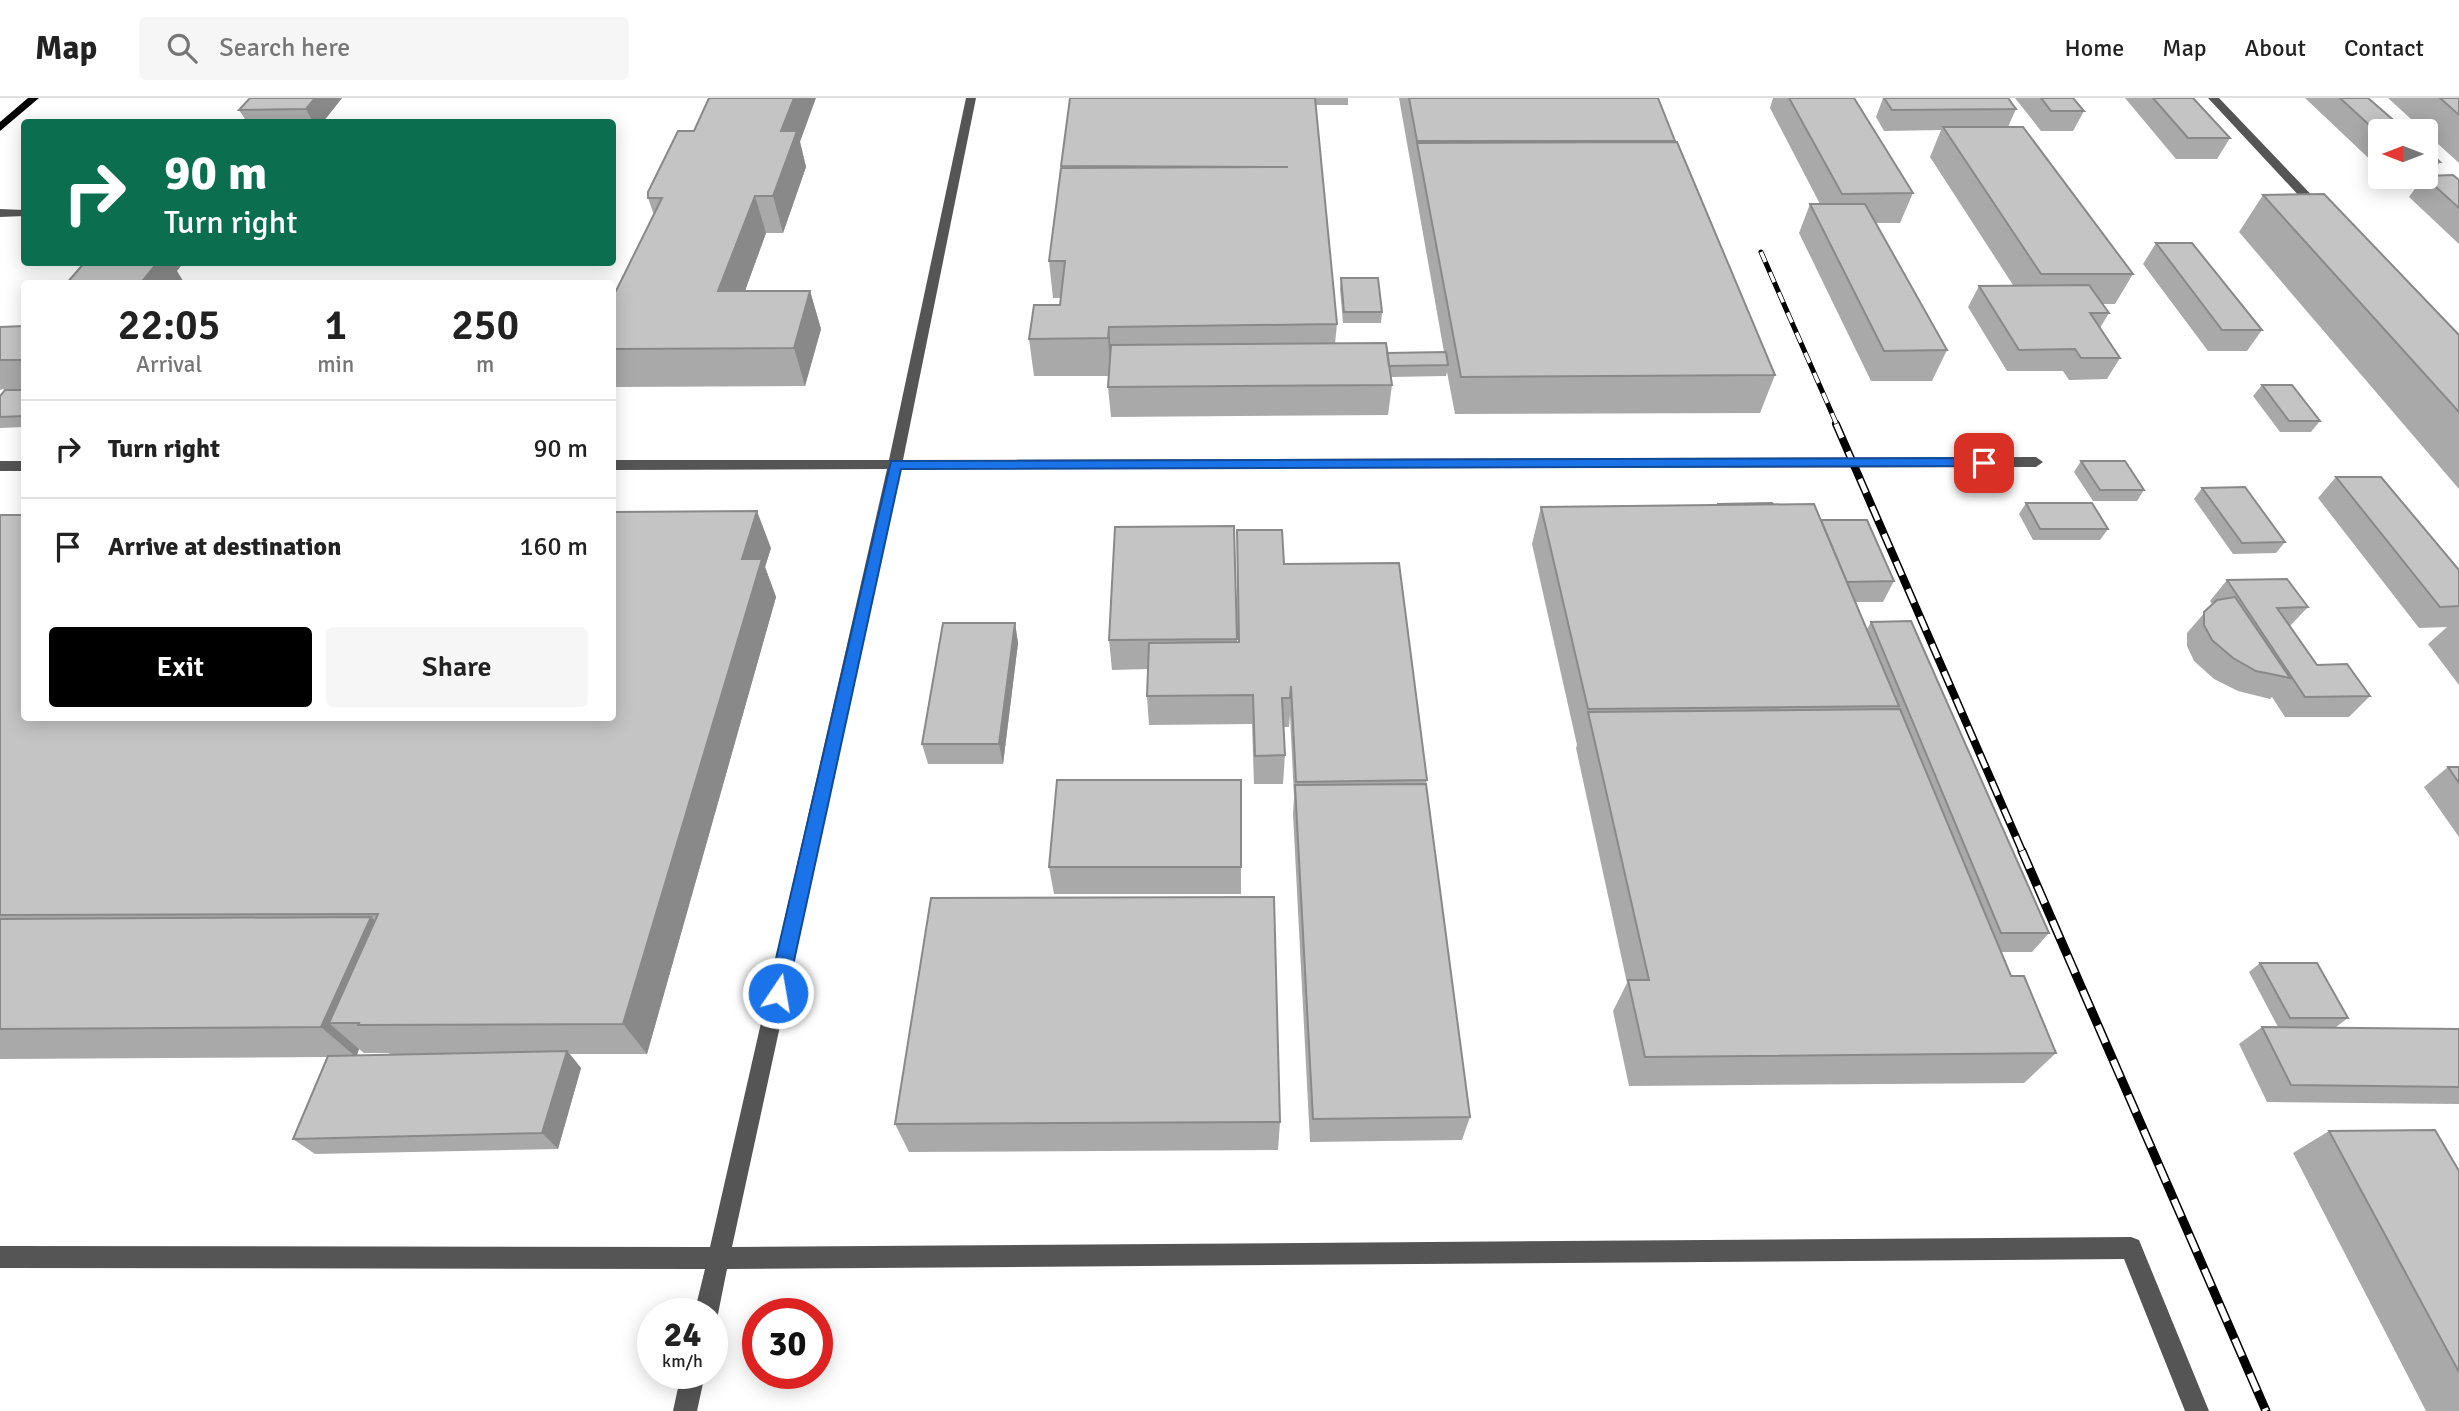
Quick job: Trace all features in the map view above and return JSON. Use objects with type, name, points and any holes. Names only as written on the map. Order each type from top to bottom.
[{"type":"main road","points":[[0,128],[34,98]]},
{"type":"street","points":[[710,1298],[895,464],[971,98]]},
{"type":"street","points":[[2213,98],[2327,218]]},
{"type":"street","points":[[0,213],[21,213]]},
{"type":"street","points":[[616,465],[2036,463]]},
{"type":"street","points":[[0,466],[21,466]]},
{"type":"street","points":[[0,1257],[719,1258],[2131,1248],[2197,1411]]},
{"type":"street","points":[[685,1411],[690,1389]]},
{"type":"building","points":[[250,98],[315,98],[306,109],[239,110]]},
{"type":"building","points":[[709,98],[794,98],[781,131],[797,131],[773,196],[755,196],[718,291],[810,291],[794,348],[616,349],[616,291],[662,198],[648,198],[648,192],[678,131],[694,131]]},
{"type":"building","points":[[1070,98],[1315,98],[1337,324],[1109,327],[1108,338],[1029,339],[1034,305],[1060,305],[1065,261],[1049,261],[1061,168],[1288,167],[1061,166]]},
{"type":"building","points":[[1409,98],[1658,98],[1675,141],[1417,141]]},
{"type":"building","points":[[1789,98],[1854,98],[1913,193],[1842,194]]},
{"type":"building","points":[[1884,98],[2008,98],[2016,109],[1892,110]]},
{"type":"building","points":[[2041,98],[2073,98],[2084,111],[2051,111]]},
{"type":"building","points":[[2153,98],[2193,98],[2230,138],[2188,138]]},
{"type":"building","points":[[2340,98],[2368,98],[2392,119],[2368,119],[2368,124]]},
{"type":"building","points":[[2440,98],[2459,98],[2459,115]]},
{"type":"building","points":[[1943,127],[2023,127],[2133,274],[2041,274]]},
{"type":"building","points":[[1677,142],[1775,375],[1461,377],[1417,143]]},
{"type":"building","points":[[2453,175],[2459,180],[2459,208],[2438,189],[2438,176]]},
{"type":"building","points":[[2324,194],[2459,335],[2459,412],[2263,195]]},
{"type":"building","points":[[1810,204],[1865,204],[1947,350],[1884,351]]},
{"type":"building","points":[[2156,243],[2192,243],[2262,330],[2222,330]]},
{"type":"building","points":[[82,266],[155,266],[143,280],[69,280]]},
{"type":"building","points":[[1341,278],[1378,278],[1382,312],[1344,312]]},
{"type":"building","points":[[2089,285],[2109,313],[2090,313],[2120,358],[2081,358],[2075,349],[2019,350],[1979,286]]},
{"type":"building","points":[[21,326],[21,360],[0,360],[0,327]]},
{"type":"building","points":[[1386,343],[1392,385],[1108,387],[1111,345]]},
{"type":"building","points":[[1446,352],[1448,365],[1389,366],[1387,353]]},
{"type":"building","points":[[2262,385],[2292,385],[2320,421],[2289,421]]},
{"type":"building","points":[[5,390],[21,390],[21,416],[0,417],[0,396]]},
{"type":"building","points":[[2081,461],[2125,461],[2144,490],[2100,490]]},
{"type":"building","points":[[2336,477],[2381,477],[2459,570],[2459,606],[2440,607]]},
{"type":"building","points":[[2245,487],[2285,542],[2242,543],[2202,488]]},
{"type":"building","points":[[2026,503],[2092,503],[2108,529],[2040,529]]},
{"type":"building","points":[[1718,504],[1773,504],[1718,505]]},
{"type":"building","points":[[1814,504],[1899,706],[1588,709],[1541,507]]},
{"type":"building","points":[[757,511],[742,559],[762,559],[623,1024],[329,1023],[378,914],[0,915],[0,515],[21,515],[21,721],[616,721],[616,512]]},
{"type":"building","points":[[1821,520],[1867,520],[1894,581],[1847,582]]},
{"type":"building","points":[[1234,526],[1237,639],[1109,640],[1115,527]]},
{"type":"building","points":[[1237,530],[1282,530],[1284,564],[1399,563],[1427,780],[1296,782],[1291,686],[1290,698],[1282,698],[1285,755],[1255,756],[1253,695],[1147,696],[1149,643],[1239,642]]},
{"type":"building","points":[[2287,579],[2308,607],[2277,608],[2317,665],[2347,664],[2370,696],[2305,697],[2227,580]]},
{"type":"building","points":[[2235,597],[2290,678],[2256,671],[2233,658],[2212,640],[2204,625],[2204,612],[2217,600]]},
{"type":"building","points":[[1911,621],[2049,933],[2001,933],[1871,622]]},
{"type":"building","points":[[943,623],[1015,623],[999,744],[922,744]]},
{"type":"building","points":[[1900,709],[2011,976],[2024,976],[2056,1053],[1645,1057],[1628,980],[1649,980],[1588,712]]},
{"type":"building","points":[[2448,767],[2459,767],[2459,783]]},
{"type":"building","points":[[1057,780],[1241,780],[1241,867],[1049,867]]},
{"type":"building","points":[[1426,784],[1470,1117],[1313,1119],[1295,785]]},
{"type":"building","points":[[1274,897],[1280,1122],[895,1124],[931,898]]},
{"type":"building","points":[[371,917],[321,1027],[0,1029],[0,919]]},
{"type":"building","points":[[2260,963],[2317,963],[2348,1018],[2290,1018]]},
{"type":"building","points":[[2262,1027],[2459,1029],[2459,1087],[2291,1085]]},
{"type":"building","points":[[567,1051],[542,1133],[293,1139],[328,1056]]},
{"type":"building","points":[[2435,1130],[2459,1171],[2459,1372],[2329,1131]]},
{"type":"railway","points":[[1761,252],[1837,425]]},
{"type":"railway","points":[[1836,424],[2023,853]]},
{"type":"railway","points":[[2022,851],[2266,1411]]},
{"type":"route","points":[[778,993],[895,464],[1984,463]]}]
